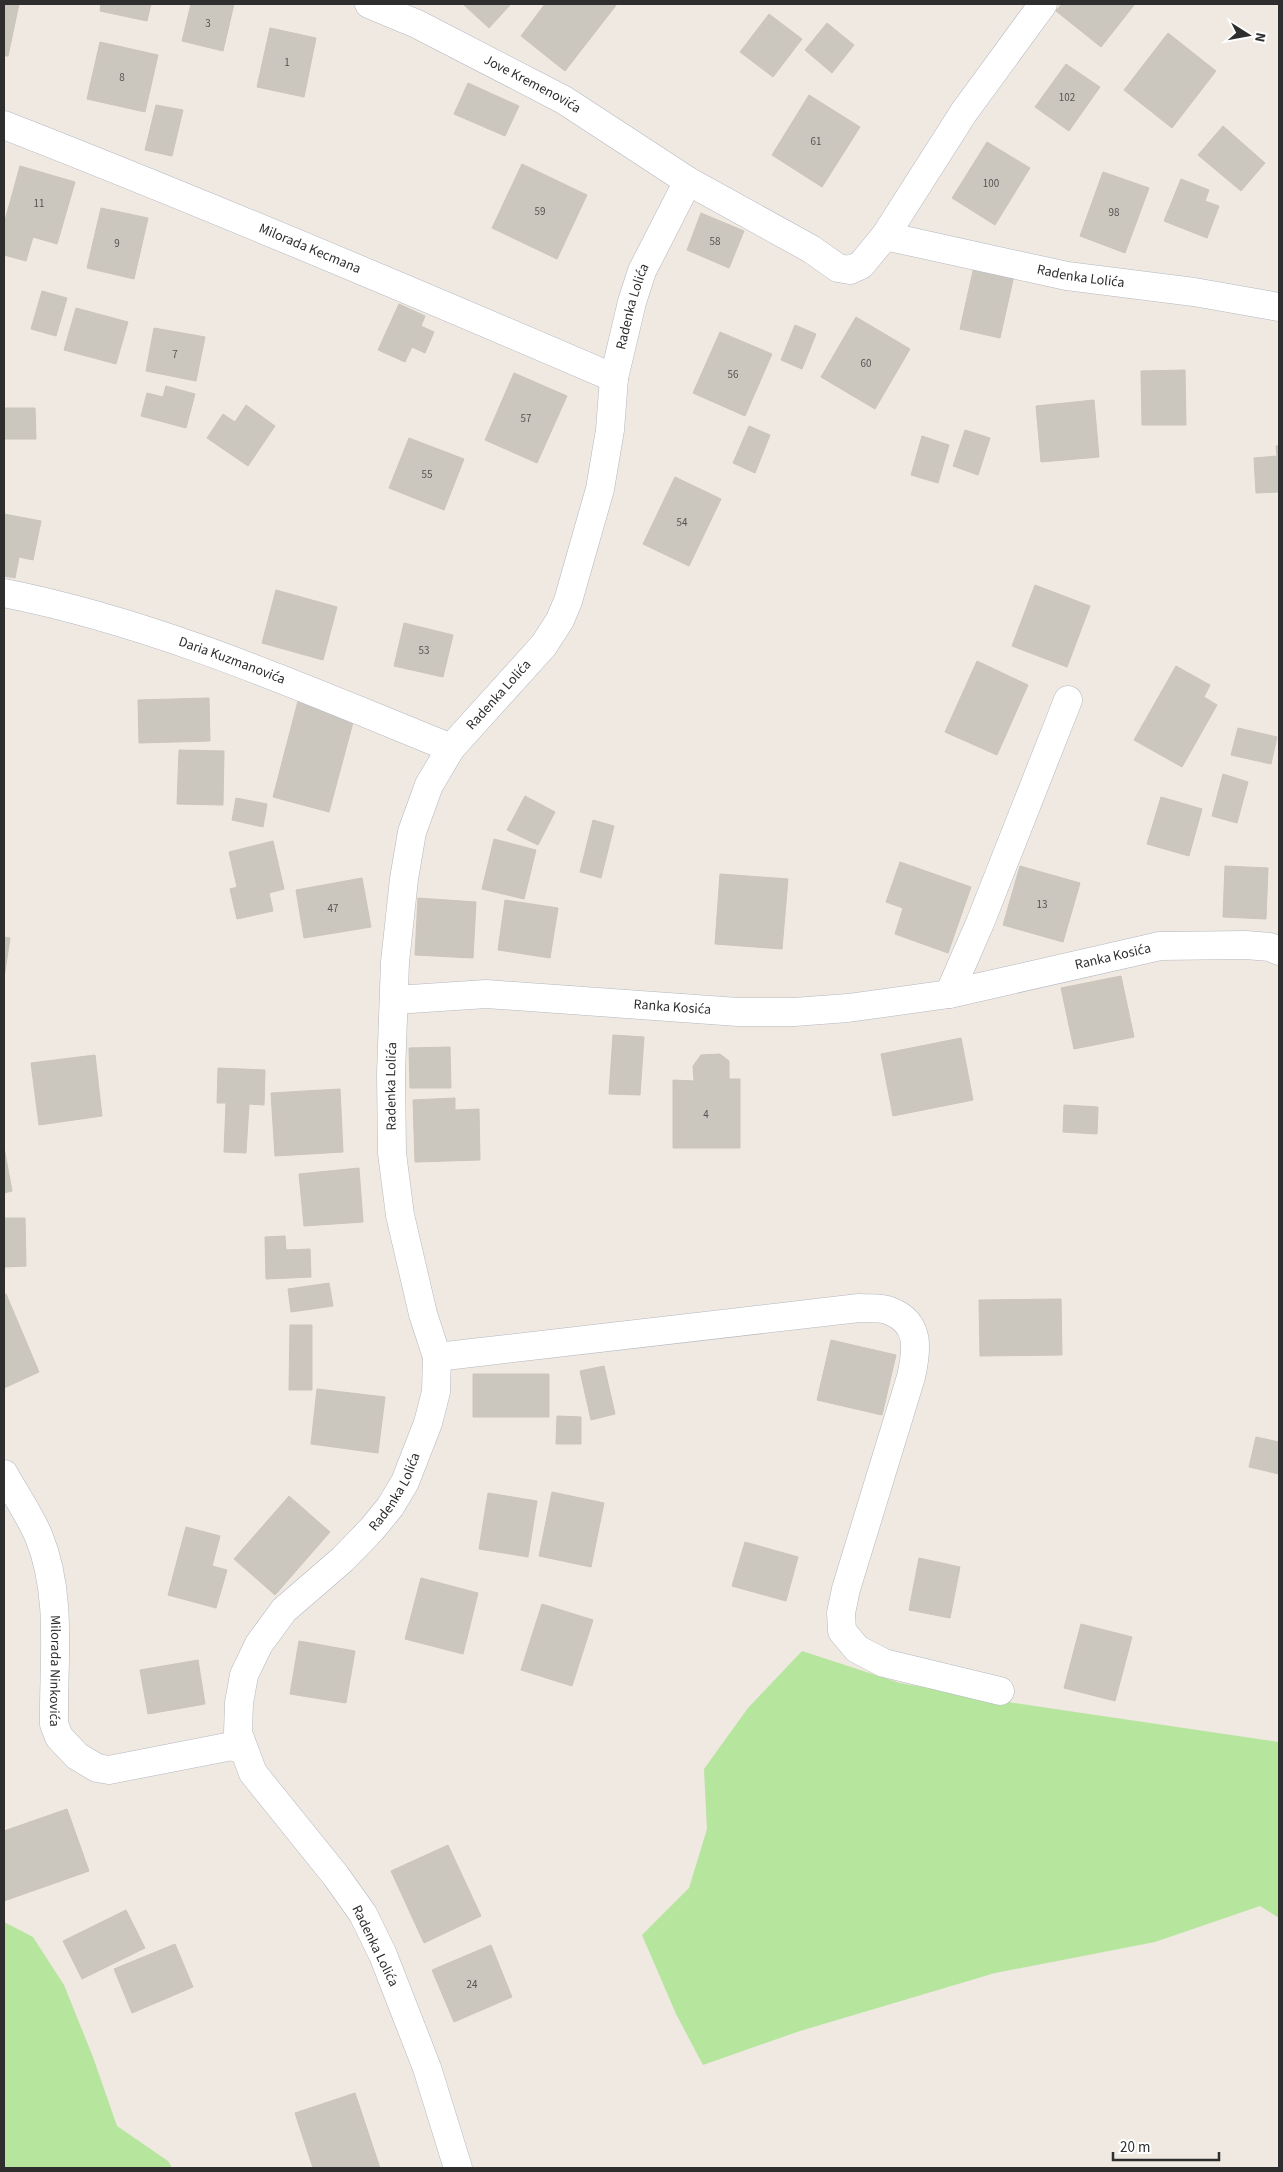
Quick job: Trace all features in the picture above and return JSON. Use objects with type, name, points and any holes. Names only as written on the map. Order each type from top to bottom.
[{"type":"street","name":"Jove Kremenovića","points":[[369,4],[417,24],[564,100],[688,181]]},
{"type":"street","points":[[688,181],[811,249],[838,268],[850,270],[861,265],[885,236],[964,112],[1043,4]]},
{"type":"street","name":"Milorada Kecmana","points":[[4,125],[150,182],[373,274],[614,378]]},
{"type":"street","name":"Radenka Lolića","points":[[458,2168],[427,2068],[383,1955],[362,1914],[336,1876],[253,1773],[238,1733],[239,1703],[244,1675],[259,1644],[284,1610],[343,1559],[390,1507],[405,1482],[428,1423],[436,1392],[437,1357],[423,1314],[400,1214],[392,1154],[391,1074],[399,924],[412,832],[429,785],[451,748],[544,644],[560,620],[568,601],[600,489],[610,430],[614,378],[622,340],[642,271],[688,181]]},
{"type":"street","name":"Radenka Lolića","points":[[885,236],[1066,276],[1194,292],[1279,307]]},
{"type":"street","name":"Daria Kuzmanovića","points":[[4,593],[86,612],[220,654],[451,748]]},
{"type":"street","points":[[949,994],[980,923],[1068,700]]},
{"type":"street","name":"Ranka Kosića","points":[[395,1000],[486,994],[738,1012],[794,1012],[848,1008],[949,994],[1160,946],[1246,945],[1270,947],[1279,951]]},
{"type":"street","points":[[437,1357],[859,1308],[888,1310],[903,1318],[914,1332],[916,1351],[911,1377],[846,1589],[841,1612],[842,1631],[857,1650],[884,1662],[1000,1691]]},
{"type":"street","name":"Milorada Ninkovića","points":[[4,1474],[39,1537],[50,1575],[55,1613],[54,1724],[59,1737],[69,1749],[85,1762],[109,1770],[232,1746],[243,1750]]},
{"type":"green space","points":[[802,1651],[900,1683],[1008,1702],[1279,1742],[1279,1918],[1260,1906],[1155,1942],[995,1973],[800,2031],[703,2065],[676,2014],[642,1935],[689,1888],[707,1829],[704,1769],[748,1708]]},
{"type":"green space","points":[[4,1922],[33,1937],[64,1985],[93,2057],[117,2126],[168,2161],[172,2168],[4,2168]]},
{"type":"building","points":[[4,4],[19,4],[8,56],[4,56]]},
{"type":"building","points":[[101,4],[151,4],[147,21],[100,11]]},
{"type":"building","points":[[191,4],[234,4],[223,51],[182,41]]},
{"type":"building","points":[[463,4],[511,4],[489,28]]},
{"type":"building","points":[[545,4],[617,4],[565,71],[521,36]]},
{"type":"building","points":[[1062,4],[1135,4],[1101,47],[1056,11]]},
{"type":"building","points":[[769,14],[802,39],[773,77],[740,52]]},
{"type":"building","points":[[827,23],[854,45],[832,73],[805,50]]},
{"type":"building","points":[[270,28],[316,38],[304,97],[257,87]]},
{"type":"building","points":[[1168,33],[1216,71],[1172,128],[1124,90]]},
{"type":"building","points":[[100,42],[158,55],[145,112],[87,99]]},
{"type":"building","points":[[1066,64],[1100,87],[1069,131],[1035,107]]},
{"type":"building","points":[[468,83],[519,106],[505,136],[454,114]]},
{"type":"building","points":[[809,95],[860,127],[822,187],[772,155]]},
{"type":"building","points":[[156,105],[183,110],[172,156],[145,150]]},
{"type":"building","points":[[1223,126],[1265,163],[1241,191],[1198,155]]},
{"type":"building","points":[[987,142],[1030,168],[995,225],[952,198]]},
{"type":"building","points":[[522,164],[587,195],[557,259],[492,228]]},
{"type":"building","points":[[20,166],[75,182],[57,244],[33,237],[26,261],[4,255],[4,224]]},
{"type":"building","points":[[1103,172],[1149,188],[1125,253],[1080,236]]},
{"type":"building","points":[[1181,179],[1209,190],[1205,201],[1219,206],[1207,238],[1164,221]]},
{"type":"building","points":[[101,208],[148,218],[134,279],[87,268]]},
{"type":"building","points":[[701,213],[744,231],[729,268],[687,250]]},
{"type":"building","points":[[975,262],[1015,271],[1000,338],[960,329]]},
{"type":"building","points":[[42,291],[67,298],[56,336],[31,329]]},
{"type":"building","points":[[399,304],[425,316],[421,326],[434,332],[425,353],[412,347],[405,362],[378,350]]},
{"type":"building","points":[[76,308],[128,322],[116,364],[64,350]]},
{"type":"building","points":[[856,317],[910,349],[875,409],[821,377]]},
{"type":"building","points":[[795,325],[816,334],[802,369],[781,360]]},
{"type":"building","points":[[154,328],[205,337],[196,381],[146,371]]},
{"type":"building","points":[[720,332],[772,354],[745,416],[693,393]]},
{"type":"building","points":[[1185,370],[1186,425],[1142,425],[1141,371]]},
{"type":"building","points":[[514,373],[567,396],[537,463],[485,440]]},
{"type":"building","points":[[166,386],[195,394],[186,428],[141,416],[147,393],[163,397]]},
{"type":"building","points":[[1094,400],[1099,457],[1041,462],[1036,406]]},
{"type":"building","points":[[246,405],[275,426],[248,466],[207,438],[223,414],[235,422]]},
{"type":"building","points":[[4,408],[35,408],[36,439],[4,439]]},
{"type":"building","points":[[749,426],[770,435],[755,473],[733,463]]},
{"type":"building","points":[[965,430],[990,438],[978,475],[953,466]]},
{"type":"building","points":[[922,436],[949,445],[938,483],[911,475]]},
{"type":"building","points":[[409,438],[464,459],[444,510],[389,488]]},
{"type":"building","points":[[1276,446],[1279,446],[1279,492],[1256,493],[1254,458],[1277,456]]},
{"type":"building","points":[[675,477],[721,499],[689,566],[643,544]]},
{"type":"building","points":[[4,514],[41,521],[33,560],[19,557],[15,578],[4,576]]},
{"type":"building","points":[[1035,585],[1090,606],[1067,667],[1012,646]]},
{"type":"building","points":[[276,590],[337,607],[323,660],[262,643]]},
{"type":"building","points":[[404,623],[453,635],[443,677],[394,666]]},
{"type":"building","points":[[977,661],[1028,685],[997,755],[945,732]]},
{"type":"building","points":[[1176,666],[1210,685],[1204,697],[1217,705],[1182,767],[1134,740]]},
{"type":"building","points":[[209,698],[210,741],[139,743],[138,700]]},
{"type":"building","points":[[298,701],[355,715],[329,812],[273,797]]},
{"type":"building","points":[[1238,728],[1277,737],[1271,764],[1231,755]]},
{"type":"building","points":[[179,750],[224,751],[223,805],[177,804]]},
{"type":"building","points":[[1223,774],[1248,782],[1237,823],[1212,816]]},
{"type":"building","points":[[525,796],[555,812],[538,845],[507,830]]},
{"type":"building","points":[[1161,797],[1202,809],[1189,856],[1147,844]]},
{"type":"building","points":[[236,798],[267,804],[263,827],[232,820]]},
{"type":"building","points":[[593,820],[614,826],[601,878],[580,872]]},
{"type":"building","points":[[494,839],[536,850],[524,899],[482,889]]},
{"type":"building","points":[[273,841],[284,889],[269,893],[273,911],[237,919],[230,889],[237,887],[229,852]]},
{"type":"building","points":[[900,862],[971,887],[948,953],[895,934],[903,908],[886,902]]},
{"type":"building","points":[[1020,866],[1080,883],[1063,942],[1003,925]]},
{"type":"building","points":[[1225,866],[1268,868],[1266,919],[1223,917]]},
{"type":"building","points":[[720,874],[788,879],[782,949],[715,944]]},
{"type":"building","points":[[362,878],[371,927],[304,938],[296,890]]},
{"type":"building","points":[[418,898],[476,902],[473,958],[415,955]]},
{"type":"building","points":[[505,900],[558,908],[550,958],[498,950]]},
{"type":"building","points":[[4,937],[10,938],[4,978]]},
{"type":"building","points":[[1121,976],[1134,1037],[1074,1049],[1061,988]]},
{"type":"building","points":[[613,1035],[644,1037],[640,1095],[609,1094]]},
{"type":"building","points":[[961,1038],[973,1100],[893,1116],[881,1054]]},
{"type":"building","points":[[450,1047],[451,1088],[410,1088],[409,1048]]},
{"type":"building","points":[[720,1054],[729,1061],[729,1079],[740,1079],[740,1148],[673,1148],[673,1080],[694,1081],[693,1066],[701,1055]]},
{"type":"building","points":[[95,1055],[102,1116],[39,1125],[31,1063]]},
{"type":"building","points":[[218,1068],[265,1070],[264,1105],[249,1104],[246,1153],[224,1152],[226,1103],[217,1103]]},
{"type":"building","points":[[340,1089],[343,1152],[275,1156],[271,1093]]},
{"type":"building","points":[[455,1098],[455,1110],[479,1109],[480,1160],[415,1162],[413,1100]]},
{"type":"building","points":[[1064,1105],[1098,1107],[1097,1134],[1063,1132]]},
{"type":"building","points":[[4,1147],[12,1191],[4,1193]]},
{"type":"building","points":[[359,1168],[363,1222],[304,1226],[299,1174]]},
{"type":"building","points":[[4,1218],[25,1218],[26,1266],[4,1267]]},
{"type":"building","points":[[285,1236],[286,1250],[310,1249],[311,1277],[266,1279],[265,1237]]},
{"type":"building","points":[[329,1283],[333,1306],[291,1312],[288,1289]]},
{"type":"building","points":[[6,1294],[39,1372],[4,1388],[4,1295]]},
{"type":"building","points":[[1061,1299],[1062,1355],[980,1356],[979,1300]]},
{"type":"building","points":[[290,1325],[312,1325],[312,1390],[289,1390]]},
{"type":"building","points":[[831,1340],[896,1355],[882,1415],[817,1400]]},
{"type":"building","points":[[604,1366],[615,1414],[591,1420],[580,1371]]},
{"type":"building","points":[[473,1374],[549,1374],[549,1417],[473,1417]]},
{"type":"building","points":[[317,1389],[385,1397],[378,1453],[311,1444]]},
{"type":"building","points":[[557,1416],[581,1417],[581,1444],[556,1444]]},
{"type":"building","points":[[1256,1437],[1279,1442],[1279,1474],[1249,1467]]},
{"type":"building","points":[[552,1492],[604,1503],[591,1567],[539,1556]]},
{"type":"building","points":[[488,1493],[537,1501],[528,1557],[479,1549]]},
{"type":"building","points":[[289,1496],[330,1532],[275,1595],[234,1559]]},
{"type":"building","points":[[186,1527],[220,1536],[212,1566],[227,1570],[216,1608],[168,1595]]},
{"type":"building","points":[[745,1542],[798,1557],[786,1601],[732,1586]]},
{"type":"building","points":[[919,1558],[960,1567],[950,1618],[909,1610]]},
{"type":"building","points":[[421,1578],[478,1593],[463,1654],[405,1639]]},
{"type":"building","points":[[542,1604],[593,1620],[572,1686],[521,1670]]},
{"type":"building","points":[[1081,1624],[1132,1637],[1115,1701],[1064,1688]]},
{"type":"building","points":[[299,1641],[355,1651],[346,1703],[290,1694]]},
{"type":"building","points":[[198,1660],[205,1704],[148,1714],[140,1670]]},
{"type":"building","points":[[67,1809],[89,1871],[4,1901],[4,1831]]},
{"type":"building","points":[[448,1845],[481,1916],[424,1943],[391,1871]]},
{"type":"building","points":[[126,1910],[145,1948],[82,1979],[63,1941]]},
{"type":"building","points":[[175,1944],[193,1987],[132,2013],[114,1969]]},
{"type":"building","points":[[491,1945],[512,1997],[454,2022],[432,1970]]},
{"type":"building","points":[[355,2093],[380,2168],[313,2168],[295,2113]]}]
